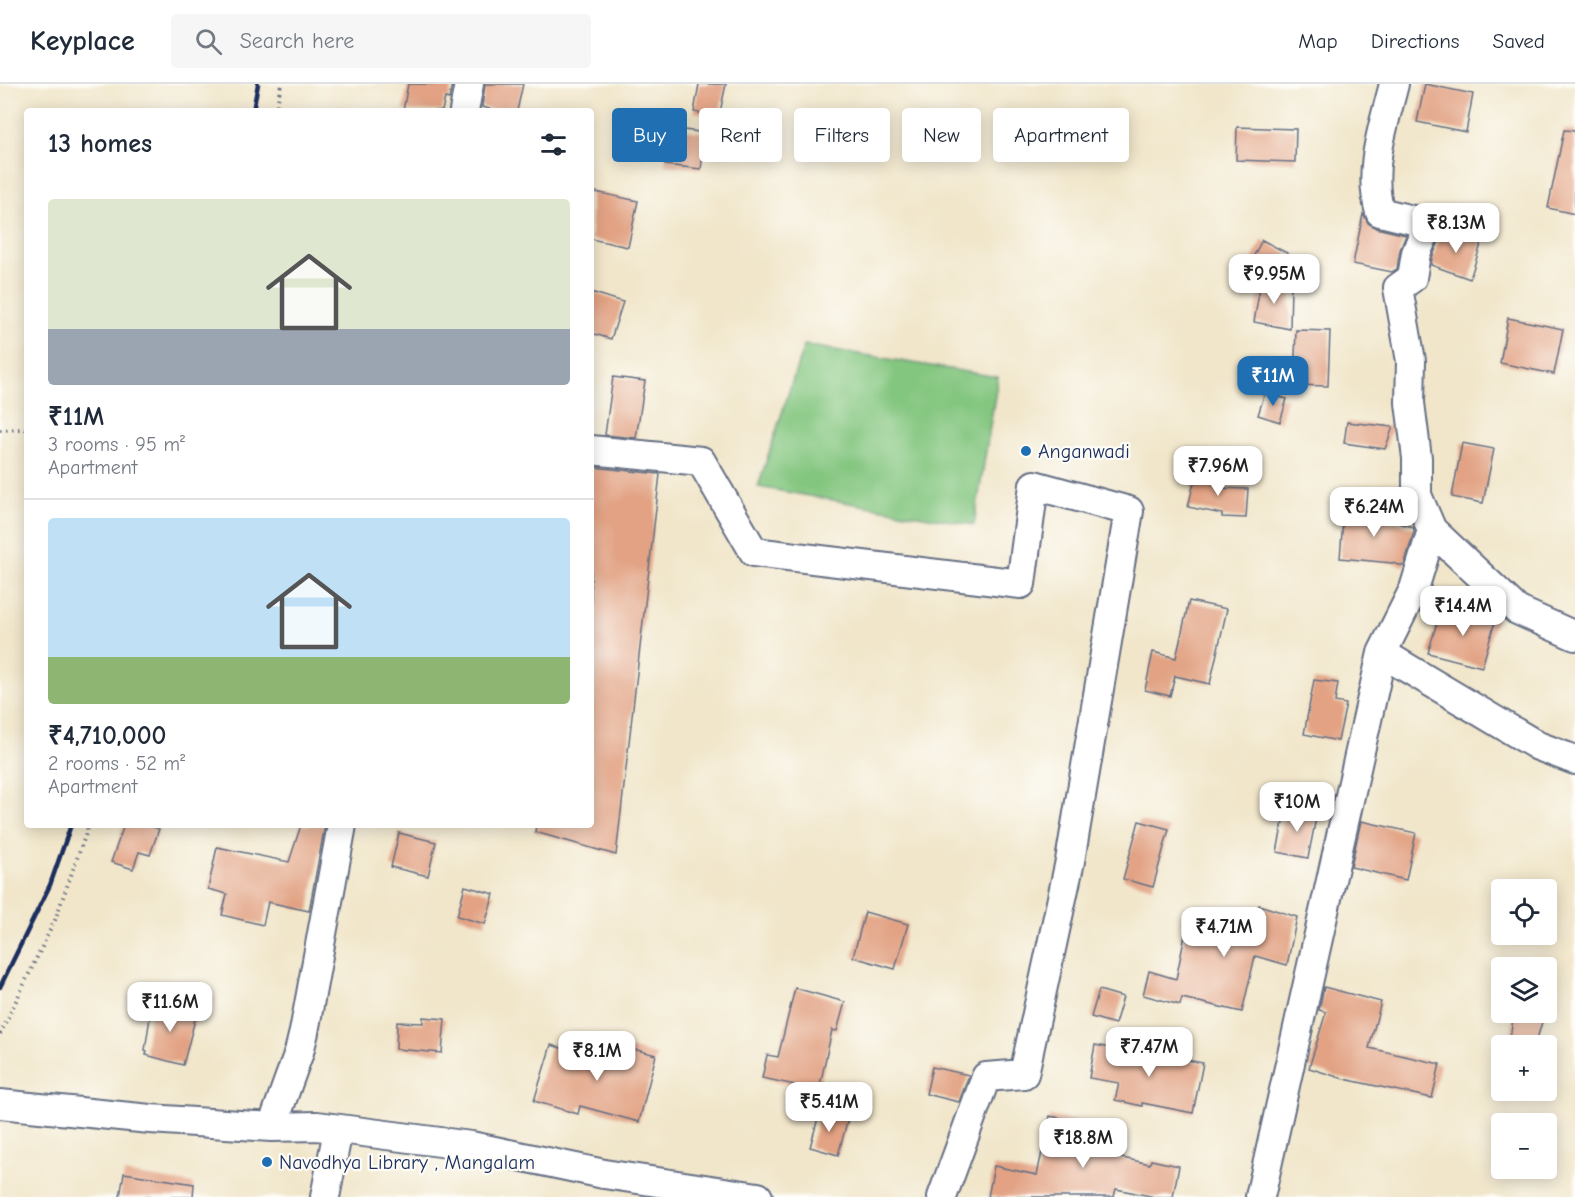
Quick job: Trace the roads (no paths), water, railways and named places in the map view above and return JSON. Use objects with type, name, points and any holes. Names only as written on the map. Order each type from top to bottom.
[{"type":"street","points":[[465,108],[469,84]]},
{"type":"street","points":[[1394,84],[1379,149],[1375,183],[1376,198],[1380,212],[1429,224],[1416,253],[1412,278],[1398,288],[1411,362],[1410,403],[1417,458],[1417,495],[1432,530],[1517,610],[1575,636]]},
{"type":"street","points":[[594,450],[701,461],[754,552],[1021,584],[1034,485],[1129,511],[1070,861],[1024,1074],[986,1077],[942,1197]]},
{"type":"street","points":[[1260,1197],[1382,653],[1414,589],[1432,530]]},
{"type":"street","points":[[1382,653],[1538,746],[1575,760]]},
{"type":"street","points":[[272,1127],[304,1032],[341,828]]},
{"type":"street","points":[[0,1104],[150,1119],[272,1127],[317,1126],[471,1146],[604,1174],[758,1197]]},
{"type":"street","points":[[325,1197],[338,1130]]},
{"type":"railway","points":[[254,108],[258,84]]},
{"type":"railway","points":[[0,987],[50,885],[70,828]]},
{"type":"place","name":"Anganwadi","points":[[1026,451]]},
{"type":"place","name":"Navodhya Library , Mangalam","points":[[267,1162]]}]
